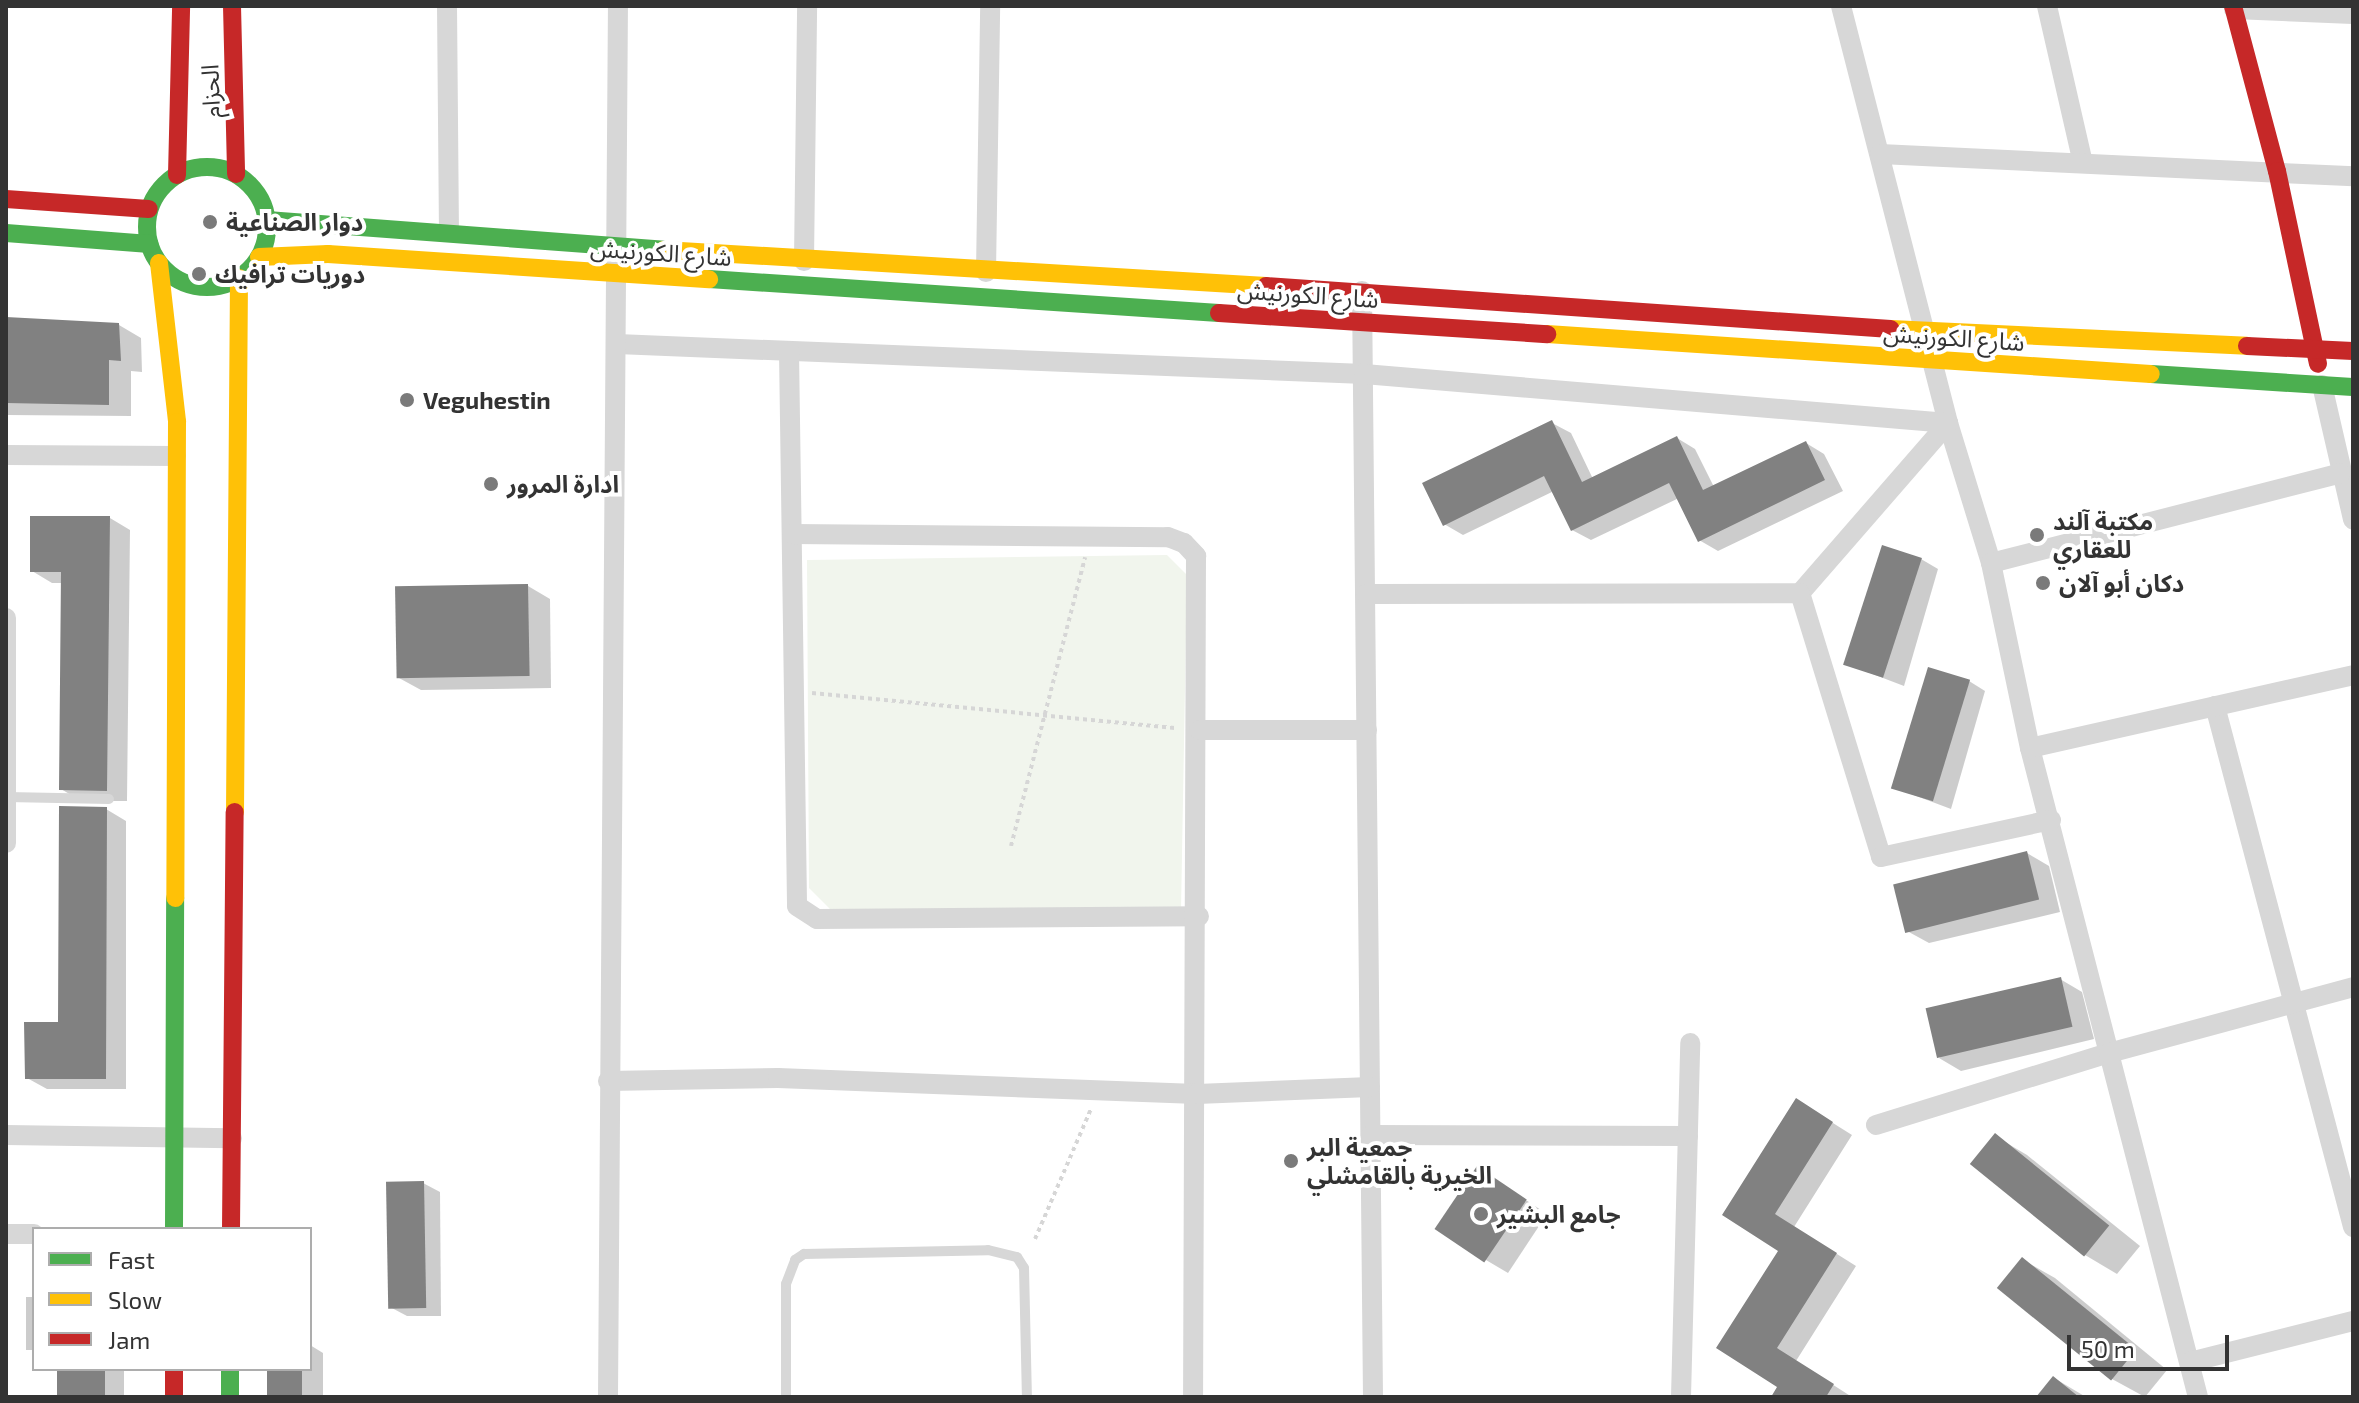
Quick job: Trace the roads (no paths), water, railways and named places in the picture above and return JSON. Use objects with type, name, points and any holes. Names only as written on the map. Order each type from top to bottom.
[{"type":"street","points":[[177,175],[181,6]]},
{"type":"street","name":"الحزام","points":[[232,6],[236,174]]},
{"type":"street","points":[[447,6],[449,232]]},
{"type":"street","points":[[608,1397],[618,6]]},
{"type":"street","points":[[804,261],[807,6]]},
{"type":"street","points":[[986,272],[990,6]]},
{"type":"street","points":[[1841,6],[1936,360],[1948,423],[1991,563],[2030,748],[2198,1397]]},
{"type":"street","points":[[2047,6],[2083,163]]},
{"type":"street","points":[[2353,14],[2233,8],[2277,171],[2353,519]]},
{"type":"street","points":[[1880,154],[2353,176]]},
{"type":"street","points":[[159,263],[196,286],[239,278],[259,257],[267,220],[256,194],[236,174],[206,167],[177,175],[160,190],[149,209],[150,244],[159,263],[176,456],[174,1227]]},
{"type":"street","points":[[6,199],[149,209]]},
{"type":"street","name":"شارع الكورنيش","points":[[267,220],[804,261],[1362,291],[1928,332],[2353,351]]},
{"type":"street","points":[[6,233],[150,244]]},
{"type":"street","name":"شارع الكورنيش","points":[[259,257],[328,254],[2353,387]]},
{"type":"street","points":[[231,1227],[239,278]]},
{"type":"street","points":[[1362,291],[1373,1397]]},
{"type":"street","points":[[617,344],[1364,374],[1948,423]]},
{"type":"street","points":[[789,351],[795,691],[794,890],[797,906],[809,916],[1199,916]]},
{"type":"street","points":[[1366,594],[1800,593],[1948,423]]},
{"type":"street","points":[[6,455],[176,456]]},
{"type":"street","points":[[1991,563],[2341,473]]},
{"type":"street","points":[[792,534],[1168,537],[1184,543],[1196,556],[1199,916],[1193,1397]]},
{"type":"street","points":[[1800,593],[1881,857],[2051,820]]},
{"type":"street","points":[[6,618],[6,843]]},
{"type":"street","points":[[2030,748],[2353,675]]},
{"type":"street","points":[[2215,706],[2353,1227]]},
{"type":"street","points":[[1199,730],[1367,730]]},
{"type":"street","points":[[1876,1125],[2109,1053],[2294,1000],[2353,987]]},
{"type":"street","points":[[1681,1397],[1690,1043]]},
{"type":"street","points":[[608,1081],[778,1078],[1197,1094],[1370,1087]]},
{"type":"street","points":[[6,1135],[232,1138]]},
{"type":"street","points":[[1371,1135],[1688,1136]]},
{"type":"street","points":[[6,1234],[32,1234]]},
{"type":"street","points":[[2190,1362],[2353,1321]]},
{"type":"street","points":[[174,1371],[174,1397]]},
{"type":"street","points":[[230,1371],[230,1397]]},
{"type":"lane","points":[[7,797],[109,799]]},
{"type":"lane","points":[[786,1397],[786,1284],[795,1260],[804,1254],[988,1250],[1017,1257],[1024,1268],[1027,1397]]},
{"type":"place","name":"دوار الصناعية","points":[[210,222]]},
{"type":"place","name":"دوريات ترافيك","points":[[199,274]]},
{"type":"place","name":"Veguhestin","points":[[407,400]]},
{"type":"place","name":"ادارة المرور","points":[[491,484]]},
{"type":"place","name":"مكتبة آلند للعقاري","points":[[2037,535]]},
{"type":"place","name":"دكان أبو آلان","points":[[2043,583]]},
{"type":"place","name":"جمعية البر الخيرية بالقامشلي","points":[[1291,1161]]},
{"type":"place","name":"جامع البشير","points":[[1481,1214]]}]
